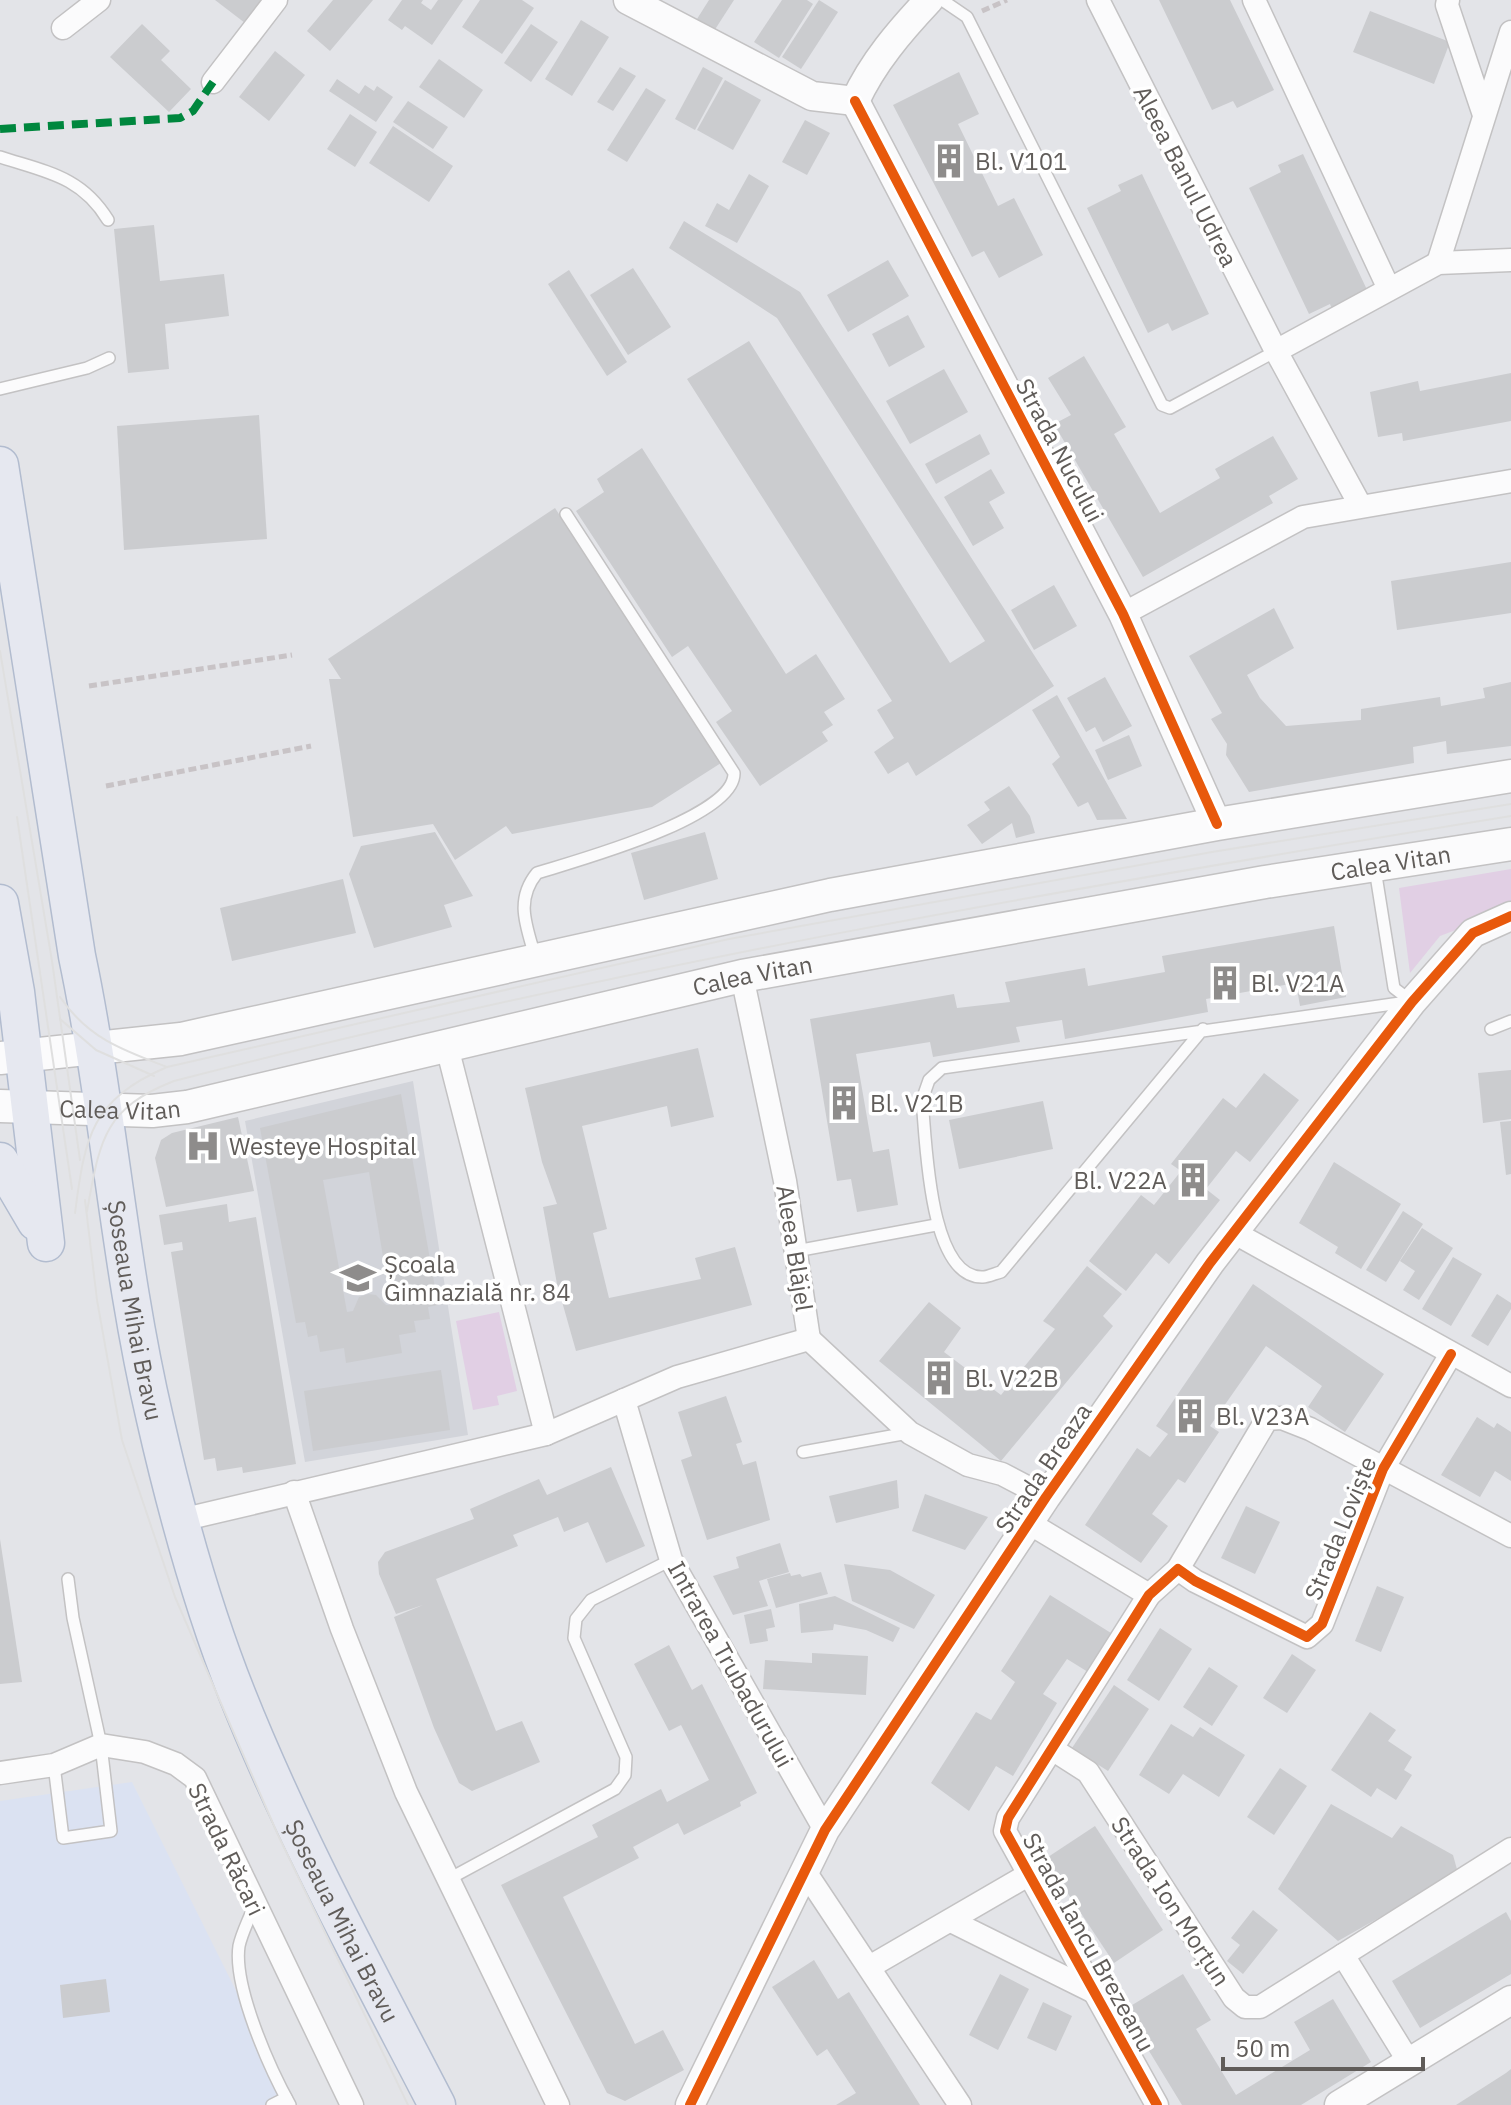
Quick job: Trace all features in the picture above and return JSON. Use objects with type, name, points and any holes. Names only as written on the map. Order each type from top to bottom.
[{"type":"main road","name":"Șoseaua Mihai Bravu","points":[[0,465],[75,941],[96,1050],[120,1229],[154,1418],[181,1520],[213,1629],[264,1757],[437,2105]]},
{"type":"main road","points":[[12,1057],[181,1039],[830,895],[1217,824],[1511,776]]},
{"type":"main road","name":"Calea Vitan","points":[[15,1108],[168,1110],[209,1104],[446,1043],[742,976],[1374,865],[1511,844]]},
{"type":"main road","points":[[0,903],[15,1108],[46,1243],[25,1199],[0,1161]]},
{"type":"street","points":[[63,28],[99,0]]},
{"type":"street","points":[[213,82],[276,0]]},
{"type":"street","points":[[628,0],[812,96],[855,101],[879,59],[929,0]]},
{"type":"street","name":"Aleea Banul Udrea","points":[[1098,0],[1276,351],[1360,505]]},
{"type":"street","points":[[1254,0],[1389,289]]},
{"type":"street","points":[[1444,2],[1483,112]]},
{"type":"street","points":[[1438,263],[1483,112],[1511,32]]},
{"type":"street","name":"Strada Nucului","points":[[855,101],[1123,614],[1217,824]]},
{"type":"street","points":[[1276,351],[1438,263],[1511,260]]},
{"type":"street","points":[[1123,614],[1303,517],[1511,481]]},
{"type":"street","name":"Strada Breaza","points":[[690,2105],[825,1830],[1046,1497],[1233,1232],[1412,1002],[1473,933],[1511,916]]},
{"type":"street","name":"Aleea Blăjel","points":[[181,1520],[546,1434],[690,1372],[809,1339],[776,1131],[742,976]]},
{"type":"street","points":[[446,1043],[546,1434]]},
{"type":"street","points":[[1233,1232],[1511,1386]]},
{"type":"street","points":[[809,1339],[910,1433],[968,1465],[1002,1474],[1046,1497]]},
{"type":"street","name":"Strada Loviște","points":[[1178,1569],[1195,1581],[1307,1637],[1322,1624],[1383,1469],[1451,1354]]},
{"type":"street","name":"Intrarea Trubadurului","points":[[624,1400],[671,1560],[825,1830]]},
{"type":"street","points":[[1029,1523],[1149,1595],[1178,1569],[1267,1419],[1282,1418],[1310,1429],[1511,1536]]},
{"type":"street","points":[[294,1492],[371,1708],[446,1880],[558,2105]]},
{"type":"street","name":"Strada Iancu Brezeanu","points":[[1149,1595],[1008,1818],[1005,1831],[1157,2105]]},
{"type":"street","points":[[0,1773],[54,1765],[101,1745]]},
{"type":"street","name":"Strada Răcari","points":[[101,1745],[145,1752],[176,1764],[195,1778],[352,2105]]},
{"type":"street","name":"Strada Ion Morțun","points":[[1052,1749],[1088,1772],[1234,1998],[1245,2007],[1260,2007],[1343,1955]]},
{"type":"street","points":[[1409,2062],[1343,1955],[1510,1852]]},
{"type":"street","points":[[804,1870],[871,1966],[960,2105]]},
{"type":"street","points":[[871,1966],[1028,1875]]},
{"type":"street","points":[[951,1921],[1092,1991]]},
{"type":"street","points":[[1339,2105],[1511,2000]]},
{"type":"lane","points":[[942,0],[967,17],[1162,405],[1170,408],[1276,351]]},
{"type":"lane","points":[[0,157],[70,180],[97,202],[108,220]]},
{"type":"lane","points":[[0,389],[73,372],[109,358]]},
{"type":"lane","points":[[536,960],[522,909],[527,886],[537,873],[667,831],[726,792],[735,782],[734,773],[566,514]]},
{"type":"lane","points":[[1374,865],[1394,988],[1412,1002]]},
{"type":"lane","points":[[1203,1029],[1001,1272],[982,1278],[966,1272],[955,1261],[936,1225],[922,1100],[929,1080],[942,1068],[1203,1029],[1412,1002]]},
{"type":"lane","points":[[1491,1029],[1511,1021]]},
{"type":"lane","points":[[796,1251],[936,1225]]},
{"type":"lane","points":[[803,1452],[910,1433]]},
{"type":"lane","points":[[446,1880],[615,1789],[625,1775],[626,1757],[574,1638],[576,1619],[591,1600],[671,1560]]},
{"type":"lane","points":[[54,1765],[63,1838],[111,1831],[101,1745],[75,1629],[68,1579]]},
{"type":"lane","points":[[254,1904],[239,1947],[242,1979],[253,2019],[288,2102],[272,2105]]},
{"type":"path","points":[[967,17],[1007,0]]},
{"type":"path","points":[[89,686],[292,655]]},
{"type":"path","points":[[106,786],[311,746]]},
{"type":"shaded area","points":[[1511,869],[1511,909],[1440,936],[1410,973],[1399,888]]},
{"type":"shaded area","name":"Școala Gimnazială nr. 84","points":[[413,1081],[468,1435],[305,1462],[245,1121]]},
{"type":"shaded area","points":[[499,1312],[517,1391],[497,1396],[499,1405],[473,1410],[456,1321]]},
{"type":"shaded area","points":[[132,1782],[293,2105],[0,2105],[0,1801]]},
{"type":"building","points":[[215,0],[262,0],[245,23]]},
{"type":"building","points":[[333,0],[373,0],[330,51],[307,31]]},
{"type":"building","points":[[402,0],[423,0],[421,3],[431,10],[438,0],[463,0],[432,45],[405,26],[402,30],[388,20]]},
{"type":"building","points":[[480,0],[522,0],[534,8],[502,54],[462,27]]},
{"type":"building","points":[[709,0],[734,0],[714,31],[697,19]]},
{"type":"building","points":[[782,0],[807,0],[813,4],[779,58],[754,42]]},
{"type":"building","points":[[819,0],[838,12],[801,69],[782,57]]},
{"type":"building","points":[[1159,0],[1230,0],[1274,90],[1237,108],[1233,101],[1212,110]]},
{"type":"building","points":[[1370,11],[1450,42],[1434,84],[1353,52]]},
{"type":"building","points":[[581,20],[609,37],[572,96],[545,79]]},
{"type":"building","points":[[142,24],[170,51],[161,60],[191,89],[169,112],[110,57]]},
{"type":"building","points":[[531,24],[558,42],[531,82],[504,63]]},
{"type":"building","points":[[275,51],[305,75],[269,121],[239,97]]},
{"type":"building","points":[[439,59],[483,90],[464,118],[419,87]]},
{"type":"building","points":[[620,67],[636,76],[613,111],[597,102]]},
{"type":"building","points":[[703,67],[723,78],[695,130],[675,119]]},
{"type":"building","name":"Bl. V101","points":[[959,72],[979,114],[958,124],[998,206],[1014,198],[1043,255],[999,278],[984,251],[972,257],[893,105]]},
{"type":"building","points":[[337,79],[359,94],[365,85],[374,91],[377,86],[393,97],[376,122],[329,91]]},
{"type":"building","points":[[725,80],[761,100],[733,150],[697,130]]},
{"type":"building","points":[[646,88],[666,100],[627,162],[607,150]]},
{"type":"building","points":[[408,101],[448,127],[433,149],[393,122]]},
{"type":"building","points":[[350,114],[377,132],[355,167],[327,149]]},
{"type":"building","points":[[805,120],[830,133],[807,175],[782,162]]},
{"type":"building","points":[[393,126],[453,166],[429,202],[369,163]]},
{"type":"building","points":[[1303,154],[1369,294],[1333,312],[1330,304],[1309,314],[1249,188],[1281,172],[1278,165]]},
{"type":"building","points":[[749,174],[769,186],[737,243],[705,226],[717,203],[729,210]]},
{"type":"building","points":[[1142,174],[1209,314],[1172,331],[1168,323],[1148,333],[1087,208],[1121,191],[1118,185]]},
{"type":"building","points":[[684,221],[800,292],[1054,686],[916,776],[908,762],[888,774],[874,752],[894,738],[877,710],[892,701],[687,379],[749,341],[950,663],[985,641],[777,318],[669,248]]},
{"type":"building","points":[[154,225],[160,281],[224,274],[229,316],[165,324],[169,369],[128,373],[114,229]]},
{"type":"building","points":[[888,260],[909,296],[848,332],[827,295]]},
{"type":"building","points":[[633,268],[671,327],[628,355],[590,295]]},
{"type":"building","points":[[569,270],[627,362],[607,376],[548,284]]},
{"type":"building","points":[[908,315],[925,347],[889,367],[872,334]]},
{"type":"building","points":[[1084,356],[1126,427],[1114,434],[1160,513],[1220,478],[1215,469],[1273,436],[1298,479],[1269,496],[1273,503],[1143,577],[1054,424],[1071,415],[1048,378]]},
{"type":"building","points":[[944,369],[968,412],[910,444],[886,401]]},
{"type":"building","points":[[1511,373],[1511,421],[1403,441],[1402,433],[1378,437],[1370,392],[1418,381],[1420,391]]},
{"type":"building","points":[[259,415],[267,539],[124,550],[117,426]]},
{"type":"building","points":[[980,434],[990,454],[936,484],[925,464]]},
{"type":"building","points":[[642,448],[786,674],[816,654],[845,699],[824,712],[833,725],[822,732],[828,741],[760,786],[716,722],[732,711],[688,646],[672,657],[576,511],[604,492],[597,479]]},
{"type":"building","points":[[991,469],[1005,493],[989,502],[1004,528],[973,546],[944,497]]},
{"type":"building","points":[[555,508],[721,763],[652,807],[512,834],[506,826],[455,860],[433,824],[353,837],[329,679],[341,679],[328,659]]},
{"type":"building","points":[[1511,562],[1511,613],[1397,630],[1391,581]]},
{"type":"building","points":[[1054,585],[1077,626],[1034,650],[1011,610]]},
{"type":"building","points":[[1274,608],[1294,648],[1247,675],[1260,698],[1286,726],[1361,720],[1361,709],[1440,697],[1441,706],[1485,698],[1483,688],[1511,682],[1511,746],[1447,754],[1446,741],[1413,747],[1414,763],[1249,792],[1226,755],[1227,744],[1211,719],[1222,713],[1189,656]]},
{"type":"building","points":[[1105,677],[1132,726],[1103,742],[1095,727],[1086,732],[1067,698]]},
{"type":"building","points":[[1057,695],[1127,819],[1097,820],[1088,802],[1078,807],[1052,764],[1060,757],[1032,710]]},
{"type":"building","points":[[1129,735],[1142,766],[1108,780],[1095,750]]},
{"type":"building","points":[[1009,786],[1030,816],[1035,833],[1016,838],[1012,823],[982,844],[967,825],[990,810],[984,802]]},
{"type":"building","points":[[435,832],[473,896],[444,905],[452,927],[374,948],[349,874],[361,846]]},
{"type":"building","points":[[705,832],[718,879],[644,900],[631,853]]},
{"type":"building","points":[[343,879],[356,933],[232,961],[220,908]]},
{"type":"building","points":[[1334,926],[1346,997],[1300,1006],[1296,983],[1206,999],[1208,1012],[1065,1039],[1062,1020],[1016,1027],[1020,1042],[933,1057],[930,1042],[856,1054],[873,1152],[889,1149],[898,1205],[857,1212],[851,1179],[837,1181],[810,1019],[954,994],[957,1008],[1010,1002],[1005,982],[1085,968],[1088,986],[1165,972],[1162,956]]},
{"type":"building","points":[[698,1048],[714,1117],[671,1127],[667,1106],[582,1126],[607,1229],[593,1233],[609,1298],[701,1279],[695,1258],[735,1247],[752,1305],[576,1351],[557,1284],[543,1207],[557,1204],[542,1162],[525,1088]]},
{"type":"building","points":[[1511,1070],[1511,1119],[1483,1123],[1478,1073]]},
{"type":"building","name":"Bl. V22A","points":[[1264,1073],[1299,1100],[1250,1162],[1236,1151],[1206,1189],[1220,1200],[1169,1264],[1156,1253],[1126,1291],[1089,1261],[1141,1195],[1154,1205],[1181,1171],[1171,1164],[1223,1098],[1236,1108]]},
{"type":"building","points":[[401,1094],[438,1305],[428,1307],[430,1319],[414,1321],[416,1332],[399,1335],[402,1353],[346,1363],[344,1348],[320,1352],[317,1335],[308,1337],[305,1322],[296,1323],[260,1128]],"holes":[[[369,1172],[391,1305],[386,1305],[376,1295],[368,1294],[359,1297],[353,1311],[347,1312],[323,1180]]]},
{"type":"building","points":[[1043,1101],[1053,1149],[959,1169],[949,1120]]},
{"type":"building","points":[[238,1117],[254,1191],[166,1207],[155,1158],[161,1140],[172,1133]]},
{"type":"building","points":[[1511,1121],[1511,1174],[1506,1175],[1500,1122]]},
{"type":"building","points":[[1334,1162],[1401,1204],[1361,1269],[1335,1253],[1338,1247],[1299,1223]]},
{"type":"building","points":[[227,1204],[229,1222],[256,1217],[296,1464],[243,1473],[242,1467],[217,1471],[215,1458],[204,1460],[171,1252],[183,1250],[182,1242],[164,1245],[159,1215]]},
{"type":"building","points":[[1403,1211],[1423,1224],[1386,1282],[1366,1270]]},
{"type":"building","points":[[1422,1228],[1453,1248],[1419,1300],[1403,1290],[1415,1271],[1400,1261]]},
{"type":"building","points":[[1453,1257],[1482,1274],[1451,1326],[1422,1309]]},
{"type":"building","name":"Bl. V22B","points":[[1087,1266],[1122,1294],[1103,1316],[1113,1326],[1001,1461],[879,1361],[929,1302],[961,1328],[944,1352],[1001,1395],[1055,1329],[1043,1321]]},
{"type":"building","name":"Bl. V23A","points":[[1253,1284],[1384,1374],[1345,1432],[1308,1407],[1322,1386],[1266,1346],[1210,1426],[1219,1432],[1185,1483],[1178,1479],[1152,1514],[1168,1526],[1141,1563],[1085,1525],[1137,1448],[1150,1457],[1168,1434],[1156,1426]]},
{"type":"building","points":[[1497,1294],[1511,1303],[1511,1309],[1488,1346],[1471,1336]]},
{"type":"building","points":[[441,1370],[450,1430],[313,1451],[304,1391]]},
{"type":"building","points":[[726,1396],[742,1442],[736,1444],[743,1465],[756,1461],[770,1520],[707,1540],[681,1460],[692,1456],[678,1412]]},
{"type":"building","points":[[1477,1417],[1494,1428],[1497,1423],[1511,1432],[1511,1481],[1495,1471],[1480,1497],[1441,1475]]},
{"type":"building","points":[[611,1467],[645,1546],[606,1563],[588,1522],[564,1532],[558,1517],[513,1535],[518,1546],[436,1579],[496,1731],[522,1721],[540,1762],[472,1791],[459,1783],[434,1728],[394,1617],[423,1605],[396,1614],[379,1574],[378,1562],[385,1552],[474,1519],[470,1509],[539,1479],[547,1495]]},
{"type":"building","points":[[897,1480],[899,1508],[836,1523],[829,1496]]},
{"type":"building","points":[[925,1494],[988,1517],[965,1550],[912,1531]]},
{"type":"building","points":[[1246,1506],[1280,1522],[1255,1574],[1221,1558]]},
{"type":"building","points":[[0,1539],[22,1682],[0,1684]]},
{"type":"building","points":[[780,1543],[789,1572],[759,1581],[768,1606],[733,1615],[713,1576],[739,1568],[736,1557]]},
{"type":"building","points":[[844,1564],[890,1570],[935,1595],[914,1629],[852,1601]]},
{"type":"building","points":[[821,1572],[828,1594],[776,1608],[767,1579],[790,1573],[791,1576],[800,1574],[802,1577]]},
{"type":"building","points":[[1377,1586],[1404,1597],[1381,1652],[1355,1641]]},
{"type":"building","points":[[1050,1595],[1111,1633],[1088,1672],[1067,1659],[1043,1694],[1057,1703],[1013,1776],[996,1766],[969,1811],[931,1783],[976,1712],[991,1720],[1015,1682],[1001,1671]]},
{"type":"building","points":[[835,1596],[900,1628],[893,1642],[866,1630],[834,1624],[833,1630],[801,1633],[799,1604]]},
{"type":"building","points":[[771,1609],[775,1627],[766,1629],[768,1641],[750,1644],[744,1615]]},
{"type":"building","points":[[1160,1628],[1192,1649],[1159,1701],[1127,1680]]},
{"type":"building","points":[[669,1645],[692,1690],[702,1684],[757,1793],[740,1802],[741,1806],[684,1835],[678,1823],[633,1847],[639,1858],[563,1897],[635,2044],[663,2030],[684,2070],[625,2101],[607,2093],[501,1885],[598,1837],[592,1825],[661,1789],[667,1802],[709,1780],[681,1725],[669,1731],[634,1664]]},
{"type":"building","points":[[812,1653],[868,1656],[866,1695],[763,1689],[765,1660],[812,1663]]},
{"type":"building","points":[[1292,1654],[1316,1670],[1287,1713],[1263,1698]]},
{"type":"building","points":[[1209,1667],[1238,1686],[1212,1726],[1183,1707]]},
{"type":"building","points":[[1114,1685],[1149,1709],[1108,1771],[1072,1748]]},
{"type":"building","points":[[1370,1712],[1396,1730],[1388,1741],[1412,1757],[1404,1770],[1412,1775],[1396,1800],[1377,1788],[1371,1797],[1331,1770]]},
{"type":"building","points":[[1171,1724],[1193,1737],[1200,1727],[1245,1755],[1219,1797],[1183,1774],[1169,1794],[1139,1775]]},
{"type":"building","points":[[1280,1768],[1307,1786],[1274,1835],[1247,1817]]},
{"type":"building","points":[[1331,1804],[1392,1838],[1401,1826],[1453,1855],[1458,1873],[1338,1941],[1278,1889]]},
{"type":"building","points":[[1095,1826],[1163,1930],[1114,1963],[1045,1859]]},
{"type":"building","points":[[1253,1910],[1278,1930],[1243,1974],[1227,1961],[1240,1945],[1231,1938]]},
{"type":"building","points":[[1506,1912],[1511,1921],[1511,1974],[1420,2028],[1392,1981]]},
{"type":"building","points":[[814,1960],[838,1999],[849,1992],[920,2105],[836,2105],[856,2093],[827,2049],[817,2056],[772,1987]]},
{"type":"building","points":[[1000,1974],[1029,1989],[998,2050],[969,2035]]},
{"type":"building","points":[[1183,1974],[1211,2020],[1196,2029],[1236,2095],[1310,2050],[1294,2022],[1333,1999],[1371,2062],[1301,2105],[1182,2105],[1124,2010]]},
{"type":"building","points":[[106,1979],[110,2012],[63,2018],[60,1985]]},
{"type":"building","points":[[1043,2002],[1072,2016],[1056,2051],[1027,2038]]},
{"type":"building","points":[[1511,2069],[1511,2105],[1456,2105],[1506,2073]]},
{"type":"tram line","points":[[0,651],[52,961],[80,1160]]},
{"type":"tram line","points":[[75,1213],[83,1162],[96,1124],[107,1107],[122,1093],[167,1067],[729,939],[1212,852],[1511,804]]},
{"type":"tram line","points":[[87,1211],[101,1147],[118,1116],[132,1103],[174,1081],[339,1040],[672,966],[1007,902],[1511,816]]},
{"type":"tram line","points":[[17,817],[72,1189]]},
{"type":"tram line","points":[[60,997],[94,1033],[167,1067]]},
{"type":"tram line","points":[[60,1019],[96,1050],[154,1076]]},
{"type":"tram line","points":[[85,1200],[97,1300],[122,1440],[175,1597],[278,1835],[408,2105]]},
{"type":"marked path","points":[[0,129],[180,118],[193,111],[213,82]]},
{"type":"cycle path","points":[[855,101],[1123,614],[1217,824]]},
{"type":"cycle path","points":[[690,2105],[825,1830],[1046,1497],[1210,1263],[1412,1002],[1473,933],[1511,916]]},
{"type":"cycle path","points":[[1157,2105],[1005,1831],[1008,1818],[1149,1595],[1178,1569],[1195,1581],[1307,1637],[1322,1624],[1383,1469],[1451,1354]]},
{"type":"place","name":"Bl. V101","points":[[949,161]]},
{"type":"place","name":"Bl. V21A","points":[[1225,983]]},
{"type":"place","name":"Bl. V21B","points":[[844,1103]]},
{"type":"place","name":"Westeye Hospital","points":[[203,1146]]},
{"type":"place","name":"Bl. V22A","points":[[1193,1180]]},
{"type":"place","name":"Școala Gimnazială nr. 84","points":[[358,1278]]},
{"type":"place","name":"Bl. V22B","points":[[939,1378]]},
{"type":"place","name":"Bl. V23A","points":[[1190,1416]]}]
